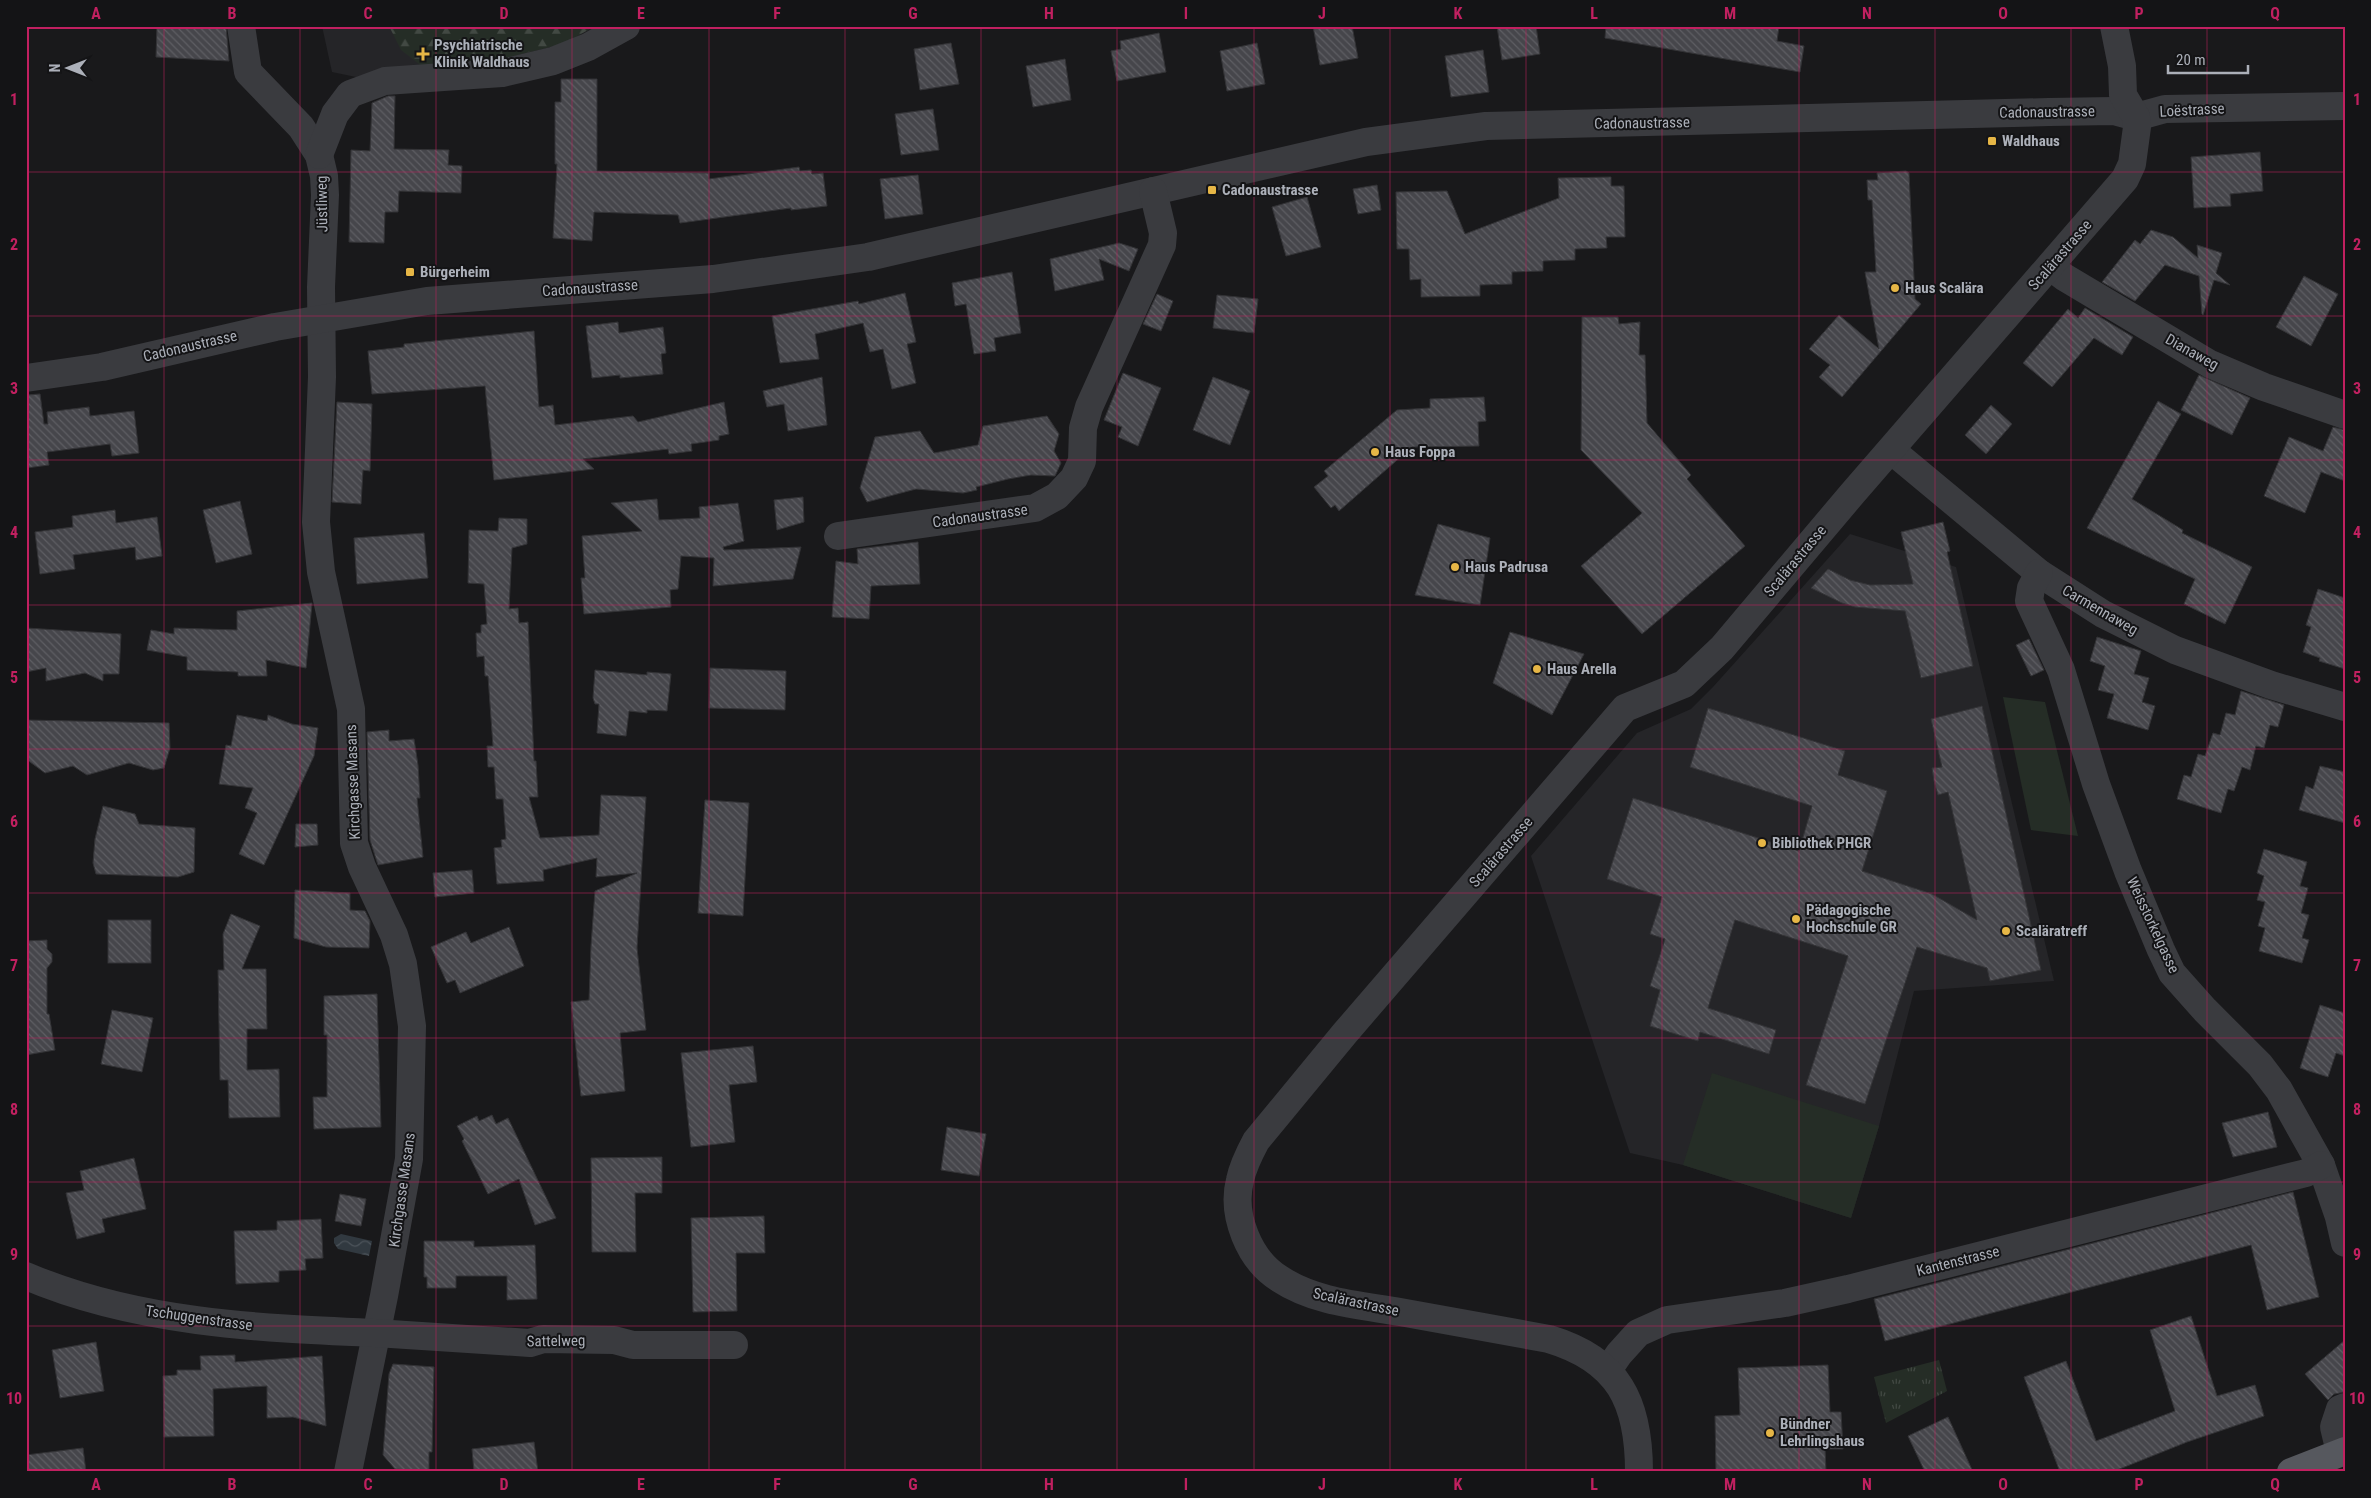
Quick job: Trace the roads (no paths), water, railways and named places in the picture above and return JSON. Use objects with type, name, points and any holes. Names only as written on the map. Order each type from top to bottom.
[{"type":"main road","points":[[2291,1472],[2342,1452]]},
{"type":"street","name":"Jüstliweg","points":[[240,26],[248,72],[301,127],[319,155],[325,195],[321,287],[322,319]]},
{"type":"street","points":[[319,155],[335,114],[350,94],[385,81],[511,71],[552,61],[588,47],[626,26]]},
{"type":"street","points":[[2114,26],[2122,66],[2123,95],[2136,117]]},
{"type":"street","name":"Loëstrasse","points":[[2136,117],[2165,109],[2345,106]]},
{"type":"street","name":"Cadonaustrasse","points":[[26,378],[102,367],[274,327],[426,301],[713,279],[868,257],[1366,142],[1486,126],[2114,111],[2136,117]]},
{"type":"street","name":"Scalärastrasse","points":[[1639,1472],[1639,1446],[1634,1416],[1620,1387],[1608,1370],[1590,1355],[1549,1338],[1336,1301],[1297,1289],[1279,1279],[1263,1266],[1250,1248],[1242,1227],[1238,1206],[1239,1182],[1246,1159],[1256,1142],[1346,1033],[1625,708],[1684,684],[1722,648],[2051,267],[2125,179],[2132,164],[2136,146],[2136,117]]},
{"type":"street","name":"Cadonaustrasse","points":[[838,536],[1035,508],[1057,496],[1074,478],[1082,461],[1083,428],[1089,407],[1162,245],[1163,234],[1153,190]]},
{"type":"street","name":"Dianaweg","points":[[2051,267],[2064,277],[2210,364],[2264,387],[2345,415]]},
{"type":"street","name":"Kirchgasse Masans","points":[[322,319],[322,377],[316,522],[321,572],[351,709],[354,843],[362,867],[394,935],[403,964],[412,1026],[409,1159],[377,1333],[348,1472]]},
{"type":"street","name":"Carmennaweg","points":[[1891,450],[2039,573],[2103,614],[2175,650],[2271,685],[2345,707]]},
{"type":"street","name":"Weisstorkelgasse","points":[[2039,573],[2031,588],[2029,601],[2061,670],[2096,784],[2128,871],[2161,950],[2172,973],[2204,1010],[2260,1064],[2279,1090],[2321,1165],[2345,1242]]},
{"type":"street","name":"Kantenstrasse","points":[[1608,1370],[1619,1354],[1638,1333],[1667,1320],[1785,1303],[1848,1289],[2306,1173],[2321,1165]]},
{"type":"street","name":"Tschuggenstrasse","points":[[26,1276],[120,1306],[215,1324],[377,1333]]},
{"type":"street","name":"Sattelweg","points":[[377,1333],[530,1342],[543,1339],[614,1340],[633,1345],[734,1345]]},
{"type":"street","points":[[2342,1452],[2334,1428],[2340,1409],[2345,1408]]},
{"type":"water","points":[[341,1234],[372,1241],[369,1256],[338,1249],[334,1243],[334,1238]]},
{"type":"place","name":"Psychiatrische Klinik Waldhaus","points":[[423,54]]},
{"type":"place","name":"Waldhaus","points":[[1992,141]]},
{"type":"place","name":"Cadonaustrasse","points":[[1212,190]]},
{"type":"place","name":"Bürgerheim","points":[[410,272]]},
{"type":"place","name":"Haus Scalära","points":[[1895,288]]},
{"type":"place","name":"Haus Foppa","points":[[1375,452]]},
{"type":"place","name":"Haus Padrusa","points":[[1455,567]]},
{"type":"place","name":"Haus Arella","points":[[1537,669]]},
{"type":"place","name":"Bibliothek PHGR","points":[[1762,843]]},
{"type":"place","name":"Pädagogische Hochschule GR","points":[[1796,919]]},
{"type":"place","name":"Scaläratreff","points":[[2006,931]]},
{"type":"place","name":"Bündner Lehrlingshaus","points":[[1770,1433]]}]
